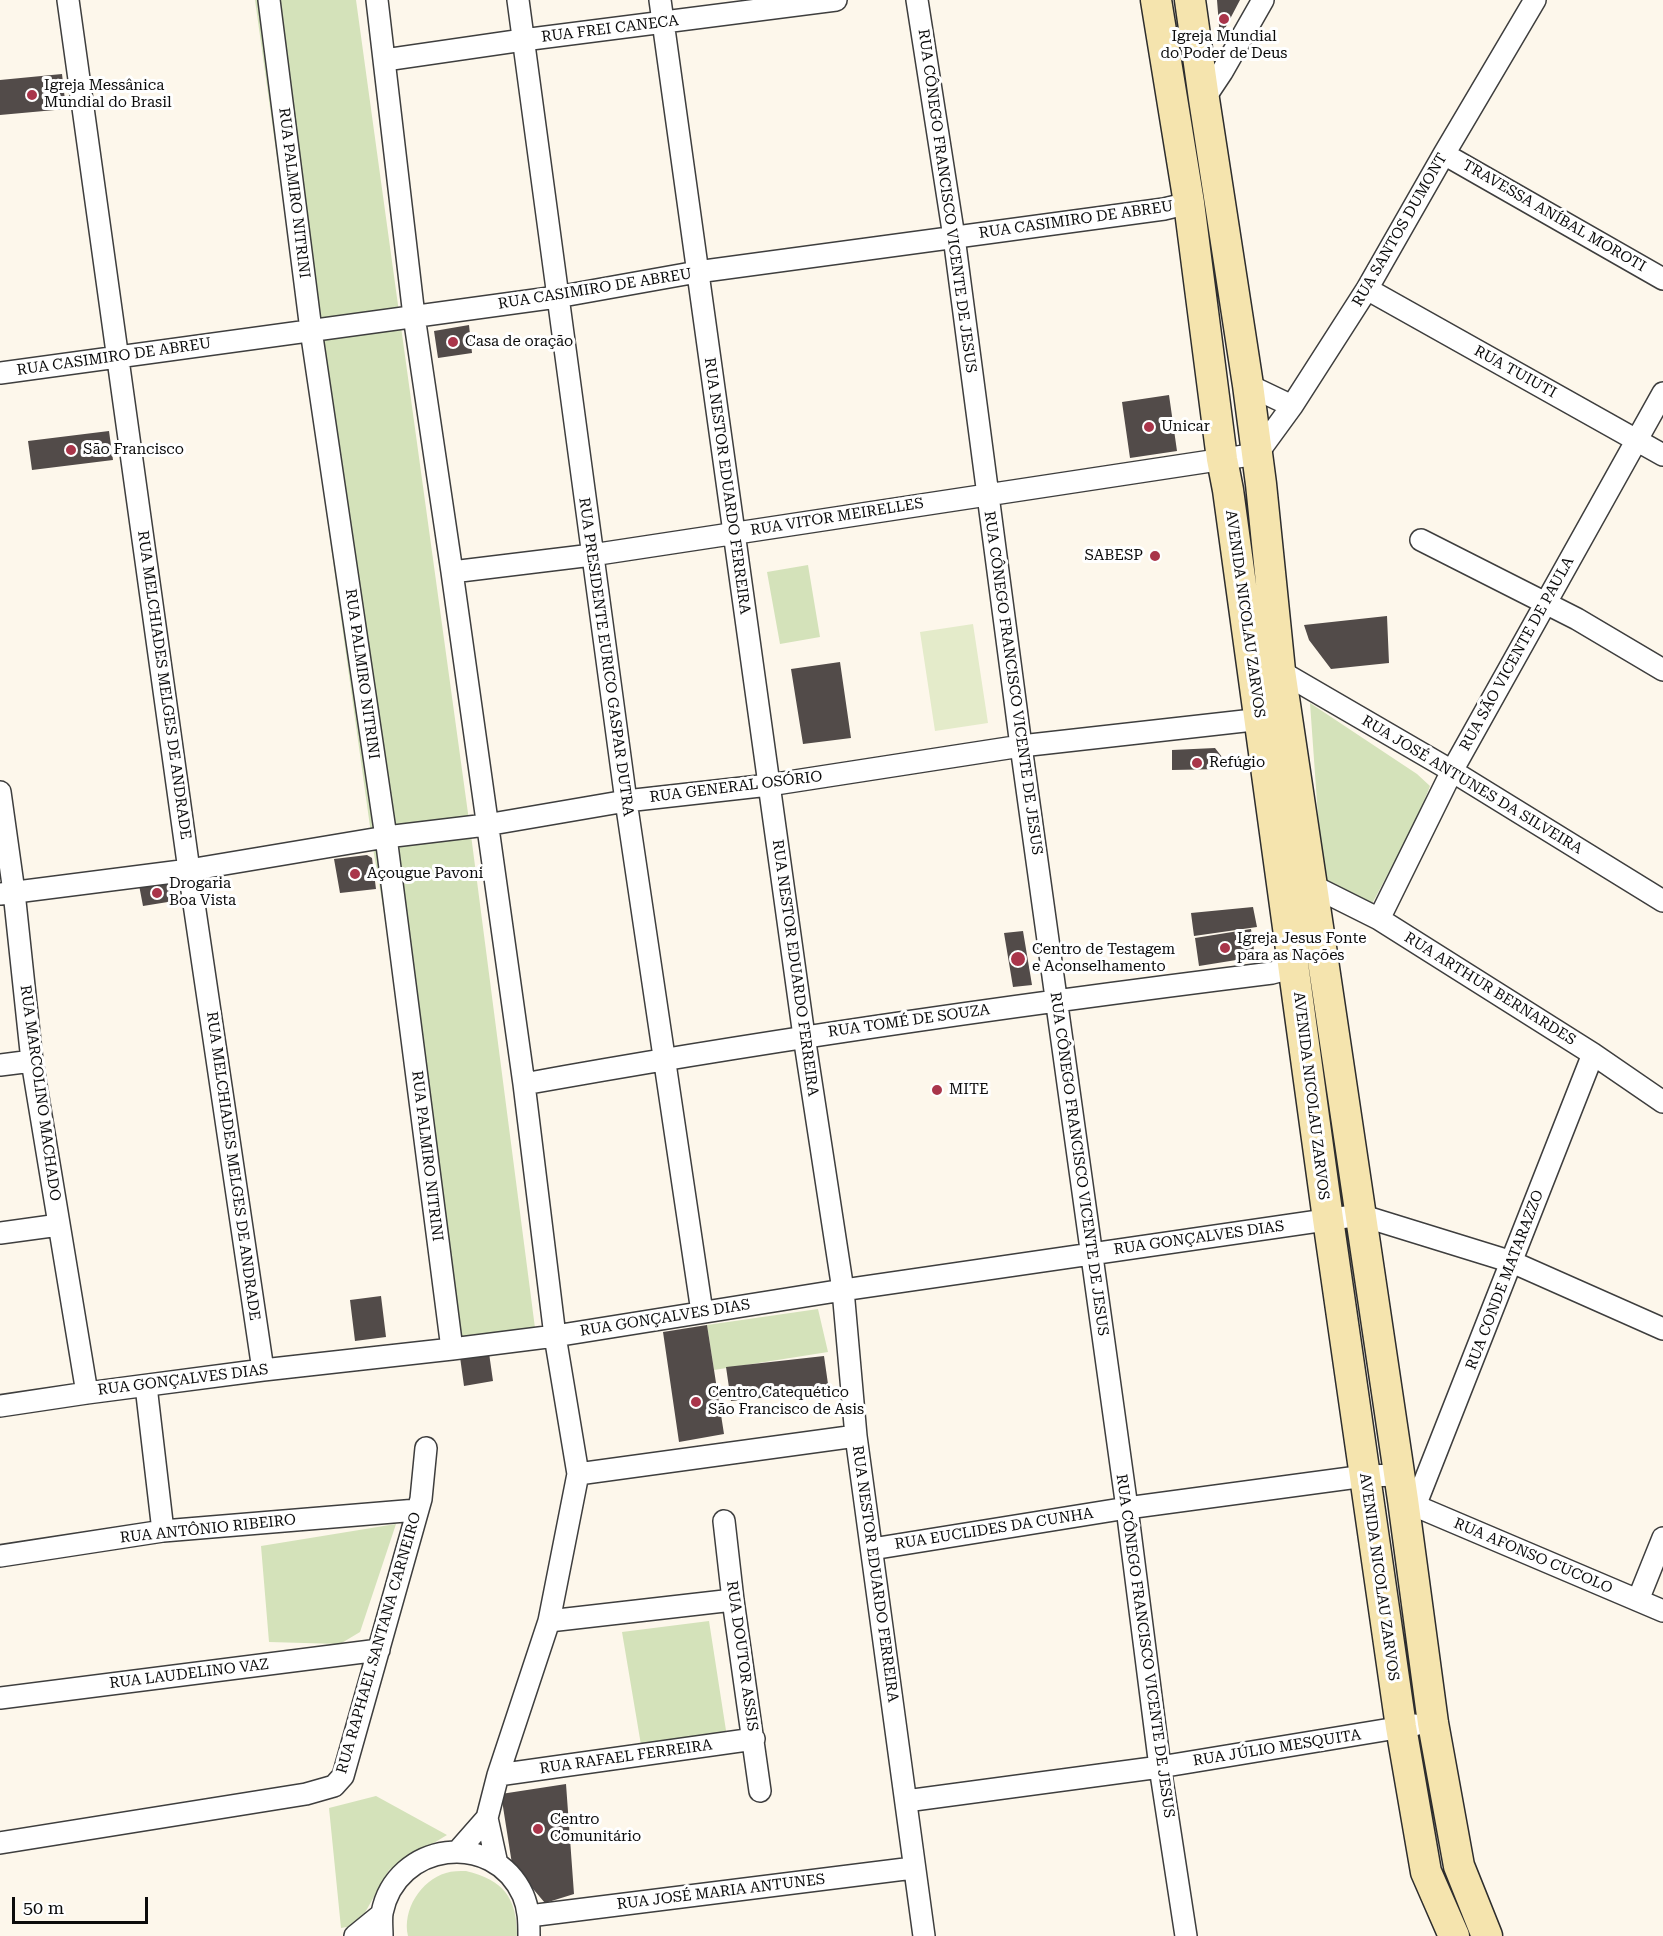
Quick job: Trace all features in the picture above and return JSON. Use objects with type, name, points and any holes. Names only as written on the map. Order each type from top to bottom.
[{"type":"main road","name":"AVENIDA NICOLAU ZARVOS","points":[[1156,0],[1189,203],[1222,459],[1273,718],[1311,885],[1309,964],[1328,1219],[1401,1727],[1426,1872],[1454,1936]]},
{"type":"main road","name":"AVENIDA NICOLAU ZARVOS","points":[[1190,0],[1257,454],[1280,670],[1273,718],[1309,964],[1360,1215],[1406,1494],[1433,1723],[1459,1866],[1487,1936]]},
{"type":"street","name":"RUA MELCHIADES MELGES DE ANDRADE","points":[[68,0],[189,870],[262,1370]]},
{"type":"street","name":"RUA PALMIRO NITRINI","points":[[269,0],[312,330],[387,837],[452,1349]]},
{"type":"street","points":[[378,0],[414,316],[524,1084],[555,1336],[578,1474],[549,1621],[498,1775],[487,1818],[497,1864]]},
{"type":"street","name":"RUA PRESIDENTE EURICO GASPAR DUTRA","points":[[518,0],[626,801],[702,1312]]},
{"type":"street","name":"RUA NESTOR EDUARDO FERREIRA","points":[[660,0],[804,1036],[843,1290],[856,1436],[924,1936]]},
{"type":"street","name":"RUA FREI CANECA","points":[[385,60],[836,0]]},
{"type":"street","name":"RUA CÔNEGO FRANCISCO VICENTE DE JESUS","points":[[917,0],[954,237],[1021,746],[1127,1508],[1160,1767],[1186,1936]]},
{"type":"street","points":[[1204,99],[1263,0]]},
{"type":"street","name":"RUA SANTOS DUMONT","points":[[1257,454],[1292,406],[1367,289],[1534,0]]},
{"type":"street","name":"TRAVESSA ANÍBAL MOROTI","points":[[1444,154],[1663,279]]},
{"type":"street","name":"RUA CASIMIRO DE ABREU","points":[[0,372],[557,297],[697,272],[1164,209],[1189,203]]},
{"type":"street","name":"RUA TUIUTI","points":[[1367,289],[1663,455]]},
{"type":"street","points":[[1248,385],[1292,406]]},
{"type":"street","name":"RUA SÃO VICENTE DE PAULA","points":[[1379,919],[1452,771],[1663,393]]},
{"type":"street","name":"RUA VITOR MEIRELLES","points":[[452,572],[592,555],[1257,454]]},
{"type":"street","points":[[1421,540],[1577,619],[1663,670]]},
{"type":"street","name":"RUA JOSÉ ANTUNES DA SILVEIRA","points":[[1280,670],[1452,771],[1663,901]]},
{"type":"street","name":"RUA GENERAL OSÓRIO","points":[[7,893],[189,870],[387,837],[486,825],[626,801],[769,785],[1021,746],[1273,718]]},
{"type":"street","name":"RUA MARCOLINO MACHADO","points":[[0,792],[7,893],[32,1061],[87,1393]]},
{"type":"street","name":"RUA ARTHUR BERNARDES","points":[[1311,885],[1379,919],[1593,1054],[1663,1102]]},
{"type":"street","name":"RUA TOMÉ DE SOUZA","points":[[524,1084],[664,1058],[804,1036],[1057,999],[1272,973],[1309,964]]},
{"type":"street","name":"RUA CONDE MATARAZZO","points":[[1406,1494],[1512,1262],[1593,1054]]},
{"type":"street","points":[[0,1065],[32,1061]]},
{"type":"street","points":[[1360,1215],[1512,1262],[1663,1329]]},
{"type":"street","name":"RUA GONÇALVES DIAS","points":[[0,1406],[262,1370],[555,1336],[843,1290],[1360,1215]]},
{"type":"street","points":[[0,1233],[59,1225]]},
{"type":"street","points":[[146,1386],[164,1531]]},
{"type":"street","points":[[578,1474],[856,1436]]},
{"type":"street","name":"RUA RAPHAEL SANTANA CARNEIRO","points":[[0,1843],[306,1794],[334,1786],[343,1776],[421,1498],[426,1448]]},
{"type":"street","name":"RUA EUCLIDES DA CUNHA","points":[[872,1549],[1127,1508],[1365,1476],[1406,1494]]},
{"type":"street","name":"RUA AFONSO CUCOLO","points":[[1406,1494],[1663,1611]]},
{"type":"street","name":"RUA ANTÔNIO RIBEIRO","points":[[0,1556],[164,1531],[417,1510]]},
{"type":"street","name":"RUA DOUTOR ASSIS","points":[[724,1521],[760,1791]]},
{"type":"street","points":[[1638,1600],[1663,1538]]},
{"type":"street","points":[[549,1621],[733,1600]]},
{"type":"street","name":"RUA LAUDELINO VAZ","points":[[0,1698],[379,1650]]},
{"type":"street","name":"RUA JÚLIO MESQUITA","points":[[906,1801],[1160,1767],[1433,1723]]},
{"type":"street","name":"RUA RAFAEL FERREIRA","points":[[498,1775],[754,1739]]},
{"type":"street","points":[[458,1851],[487,1818]]},
{"type":"street","points":[[382,1936],[382,1914],[388,1894],[400,1876],[417,1862],[436,1854],[458,1851],[478,1855],[497,1864],[513,1878],[523,1896],[529,1926]]},
{"type":"street","name":"RUA JOSÉ MARIA ANTUNES","points":[[529,1926],[913,1868]]},
{"type":"street","points":[[355,1936],[382,1914]]},
{"type":"green space","points":[[255,0],[356,0],[471,835],[535,1328],[456,1341],[373,848]]},
{"type":"green space","points":[[808,565],[820,637],[780,644],[767,572]]},
{"type":"green space","points":[[973,624],[988,723],[935,731],[920,632]]},
{"type":"green space","points":[[1310,703],[1417,774],[1430,786],[1417,819],[1373,902],[1365,907],[1323,887]]},
{"type":"green space","points":[[818,1309],[828,1352],[714,1370],[707,1325]]},
{"type":"green space","points":[[396,1524],[360,1632],[340,1644],[269,1642],[261,1546]]},
{"type":"green space","points":[[709,1621],[727,1737],[641,1745],[622,1632]]},
{"type":"green space","points":[[376,1796],[447,1835],[389,1870],[358,1925],[341,1928],[329,1808]]},
{"type":"green space","points":[[466,1871],[490,1879],[505,1892],[514,1911],[517,1936],[408,1936],[408,1916],[415,1897],[421,1889],[446,1873]]},
{"type":"building","name":"Igreja Mundial do Poder de Deus","points":[[1217,0],[1240,0],[1220,38]]},
{"type":"building","name":"Igreja Messânica Mundial do Brasil","points":[[62,74],[66,109],[0,115],[0,80]]},
{"type":"building","name":"Casa de oração","points":[[469,325],[472,353],[438,358],[434,331]]},
{"type":"building","name":"Unicar","points":[[1169,395],[1177,451],[1130,458],[1122,402]]},
{"type":"building","name":"São Francisco","points":[[109,431],[113,460],[32,470],[28,441]]},
{"type":"building","points":[[1387,616],[1389,663],[1331,669],[1309,640],[1304,625]]},
{"type":"building","points":[[840,662],[851,738],[803,744],[791,669]]},
{"type":"building","name":"Refúgio","points":[[1215,748],[1222,757],[1223,769],[1172,770],[1172,750]]},
{"type":"building","name":"Açougue Pavoni","points":[[367,855],[372,858],[376,889],[340,893],[334,859]]},
{"type":"building","name":"Drogaria Boa Vista","points":[[163,882],[171,886],[174,901],[143,906],[139,885]]},
{"type":"building","points":[[1253,907],[1257,927],[1194,936],[1191,913]]},
{"type":"building","name":"Igreja Jesus Fonte para as Nações","points":[[1251,929],[1255,957],[1199,966],[1195,938]]},
{"type":"building","name":"Centro de Testagem e Aconselhamento","points":[[1023,931],[1032,985],[1013,987],[1004,933]]},
{"type":"building","points":[[381,1296],[386,1337],[355,1341],[350,1300]]},
{"type":"building","name":"Centro Catequético São Francisco de Asis","points":[[707,1325],[724,1434],[679,1442],[663,1332]]},
{"type":"building","points":[[489,1353],[493,1381],[464,1386],[460,1357]]},
{"type":"building","points":[[824,1356],[829,1391],[731,1401],[726,1367]]},
{"type":"building","name":"Centro Comunitário","points":[[566,1784],[574,1894],[545,1903],[512,1864],[501,1794]]},
{"type":"place","name":"Igreja Mundial do Poder de Deus","points":[[1224,19]]},
{"type":"place","name":"Igreja Messânica Mundial do Brasil","points":[[32,95]]},
{"type":"place","name":"Casa de oração","points":[[453,342]]},
{"type":"place","name":"Unicar","points":[[1149,427]]},
{"type":"place","name":"São Francisco","points":[[71,450]]},
{"type":"place","name":"SABESP","points":[[1155,556]]},
{"type":"place","name":"Refúgio","points":[[1197,763]]},
{"type":"place","name":"Açougue Pavoni","points":[[355,874]]},
{"type":"place","name":"Drogaria Boa Vista","points":[[157,893]]},
{"type":"place","name":"Igreja Jesus Fonte para as Nações","points":[[1225,948]]},
{"type":"place","name":"Centro de Testagem e Aconselhamento","points":[[1018,959]]},
{"type":"place","name":"MITE","points":[[937,1090]]},
{"type":"place","name":"Centro Catequético São Francisco de Asis","points":[[696,1402]]},
{"type":"place","name":"Centro Comunitário","points":[[538,1829]]}]
